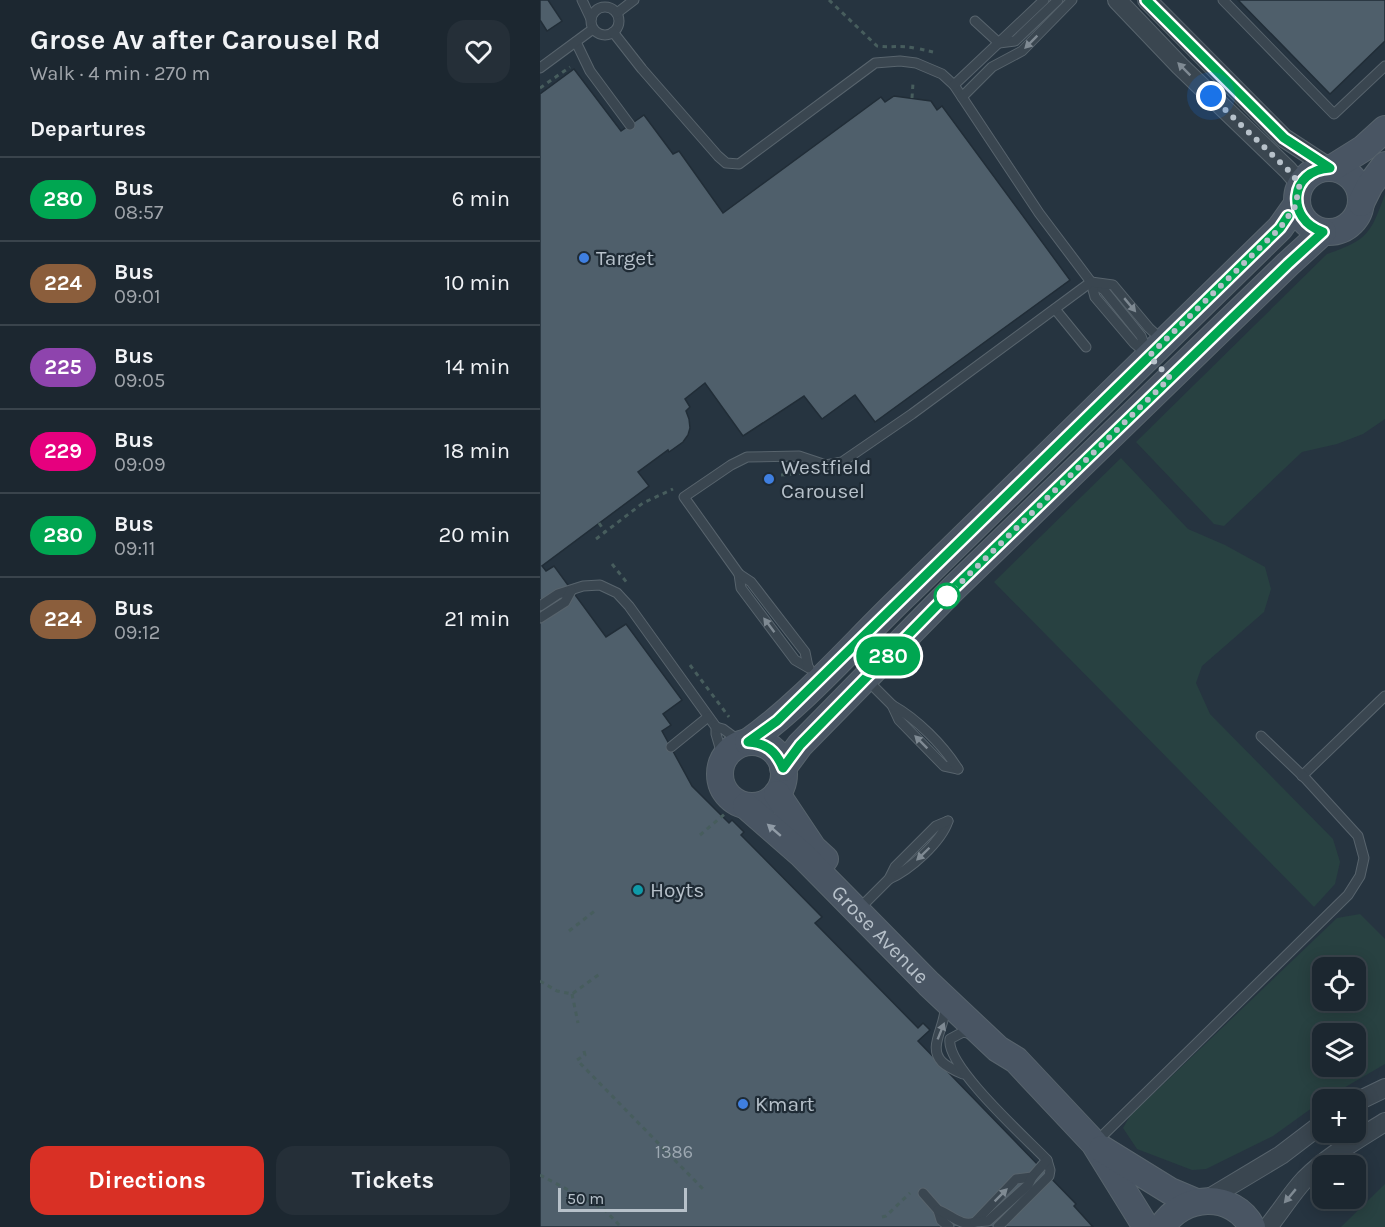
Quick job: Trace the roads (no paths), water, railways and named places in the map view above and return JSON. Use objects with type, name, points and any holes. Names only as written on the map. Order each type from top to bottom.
[{"type":"street","points":[[1117,0],[1180,66],[1288,170],[1298,194],[1300,214],[1305,222],[1314,228],[1323,232],[1341,230],[1355,219],[1370,185],[1385,165]]},
{"type":"street","points":[[1147,0],[1284,138],[1331,168],[1348,174],[1356,182],[1361,203]]},
{"type":"street","points":[[737,741],[760,743],[771,748],[779,757],[783,768],[782,786],[768,802],[758,806],[737,808],[725,793],[720,782],[719,770],[737,741],[777,721],[826,687],[1157,349],[1280,228],[1306,176],[1315,171],[1331,168],[1364,148],[1385,129]]},
{"type":"street","points":[[826,687],[866,679],[953,589],[1323,232]]},
{"type":"street","points":[[1157,349],[1170,378]]},
{"type":"street","points":[[783,768],[800,745],[826,687]]},
{"type":"street","name":"Grose Avenue","points":[[777,794],[813,848],[945,999],[998,1048],[1016,1060],[1094,1143],[1146,1227]]},
{"type":"street","name":"Grose Avenue","points":[[737,808],[801,854],[863,905],[1007,1041],[1016,1060]]},
{"type":"street","points":[[1366,1097],[1385,1088]]},
{"type":"street","points":[[1268,1227],[1306,1177],[1349,1144],[1385,1122]]},
{"type":"street","points":[[1162,1227],[1179,1208],[1201,1201],[1281,1155],[1312,1131]]},
{"type":"street","name":"Grose Avenue","points":[[1094,1143],[1162,1186],[1201,1201],[1226,1204],[1235,1208],[1252,1227]]},
{"type":"lane","points":[[582,0],[592,24],[601,34],[613,32],[619,22],[610,7]]},
{"type":"lane","points":[[540,68],[576,42],[592,24],[595,11],[599,8],[634,0]]},
{"type":"lane","points":[[954,85],[1044,0]]},
{"type":"lane","points":[[975,21],[999,43],[1015,41],[1058,0]]},
{"type":"lane","points":[[962,97],[992,67],[1022,51],[1072,0]]},
{"type":"lane","points":[[1223,0],[1334,114],[1385,66]]},
{"type":"lane","points":[[613,32],[650,78],[726,163],[739,164],[875,63],[900,61],[916,63],[942,74],[954,85],[1035,208],[1091,282],[1095,297],[1134,343],[1157,349]]},
{"type":"lane","points":[[576,42],[590,71],[630,125]]},
{"type":"lane","points":[[826,687],[795,660],[741,588],[739,574],[684,497],[731,465],[747,457],[799,456],[826,465],[842,462],[912,414],[1091,282],[1113,285],[1149,328],[1157,349]]},
{"type":"lane","points":[[1055,309],[1086,347]]},
{"type":"lane","points":[[540,606],[558,594],[583,586],[600,585],[617,592],[694,696],[716,728],[716,734],[737,741]]},
{"type":"lane","points":[[540,618],[565,602],[571,591]]},
{"type":"lane","points":[[866,679],[892,705],[906,713],[951,758],[958,769],[944,766],[899,720],[892,705]]},
{"type":"lane","points":[[1302,776],[1385,696]]},
{"type":"lane","points":[[671,747],[708,717]]},
{"type":"lane","points":[[716,728],[723,729],[737,741]]},
{"type":"lane","points":[[1094,1143],[1348,895],[1360,876],[1364,858],[1358,836],[1261,736]]},
{"type":"lane","points":[[863,905],[889,879],[895,867],[936,826],[948,821],[944,833],[936,841],[902,873],[889,879]]},
{"type":"lane","points":[[945,999],[945,1022],[936,1044],[936,1051],[942,1062],[965,1076]]},
{"type":"lane","points":[[985,1036],[963,1032],[956,1034],[950,1039],[951,1053],[965,1076],[1050,1170],[1049,1176],[998,1227]]},
{"type":"lane","points":[[918,1191],[938,1210],[949,1214],[961,1224],[969,1225],[975,1222],[1016,1179],[1032,1177],[1044,1163]]},
{"type":"lane","points":[[938,1210],[941,1220],[949,1227]]},
{"type":"place","name":"Target","points":[[584,258]]},
{"type":"place","name":"Westfield Carousel","points":[[769,479]]},
{"type":"place","name":"Hoyts","points":[[638,890]]},
{"type":"place","name":"Kmart","points":[[743,1104]]}]
